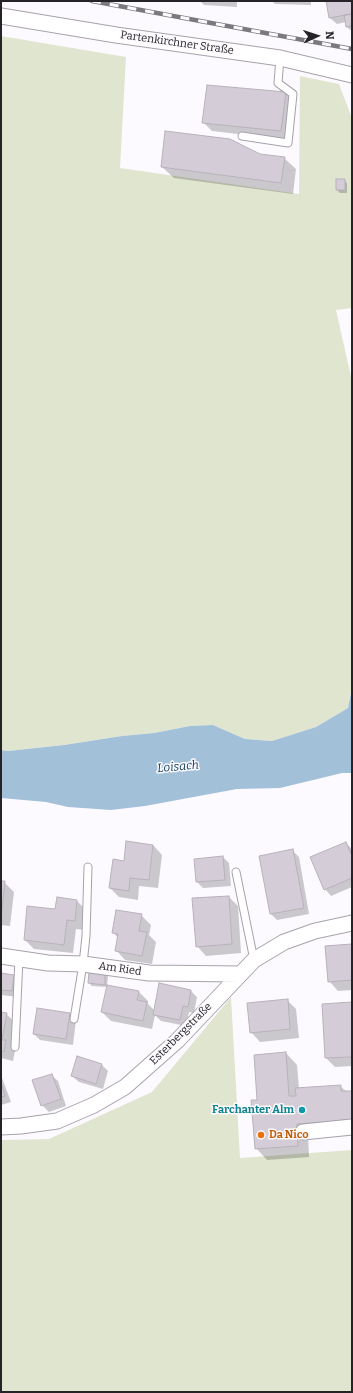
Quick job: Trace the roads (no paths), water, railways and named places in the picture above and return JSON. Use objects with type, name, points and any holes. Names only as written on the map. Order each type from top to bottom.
[{"type":"street","name":"Partenkirchner Straße","points":[[1,16],[116,35],[280,58],[352,74]]},
{"type":"street","name":"Esterbergstraße","points":[[1,1127],[57,1121],[94,1105],[125,1087],[178,1041],[254,960],[284,942],[315,931],[352,923]]},
{"type":"street","name":"Am Ried","points":[[1,956],[48,962],[83,964],[149,973],[240,974]]},
{"type":"street","points":[[303,1132],[352,1127]]},
{"type":"lane","points":[[242,136],[288,143],[293,94],[278,83],[280,58]]},
{"type":"lane","points":[[74,1019],[86,936],[88,867]]},
{"type":"lane","points":[[236,872],[254,960]]},
{"type":"lane","points":[[15,1047],[19,958]]},
{"type":"water","name":"Loisach","points":[[352,688],[352,773],[342,773],[280,788],[237,789],[145,806],[111,810],[68,807],[46,802],[1,798],[1,750],[8,751],[64,745],[122,736],[154,733],[190,726],[213,725],[245,739],[272,741],[316,727],[348,708]]},
{"type":"railway","points":[[92,1],[352,49]]},
{"type":"place","name":"Farchanter Alm","points":[[302,1110]]},
{"type":"place","name":"Da Nico","points":[[261,1135]]}]
